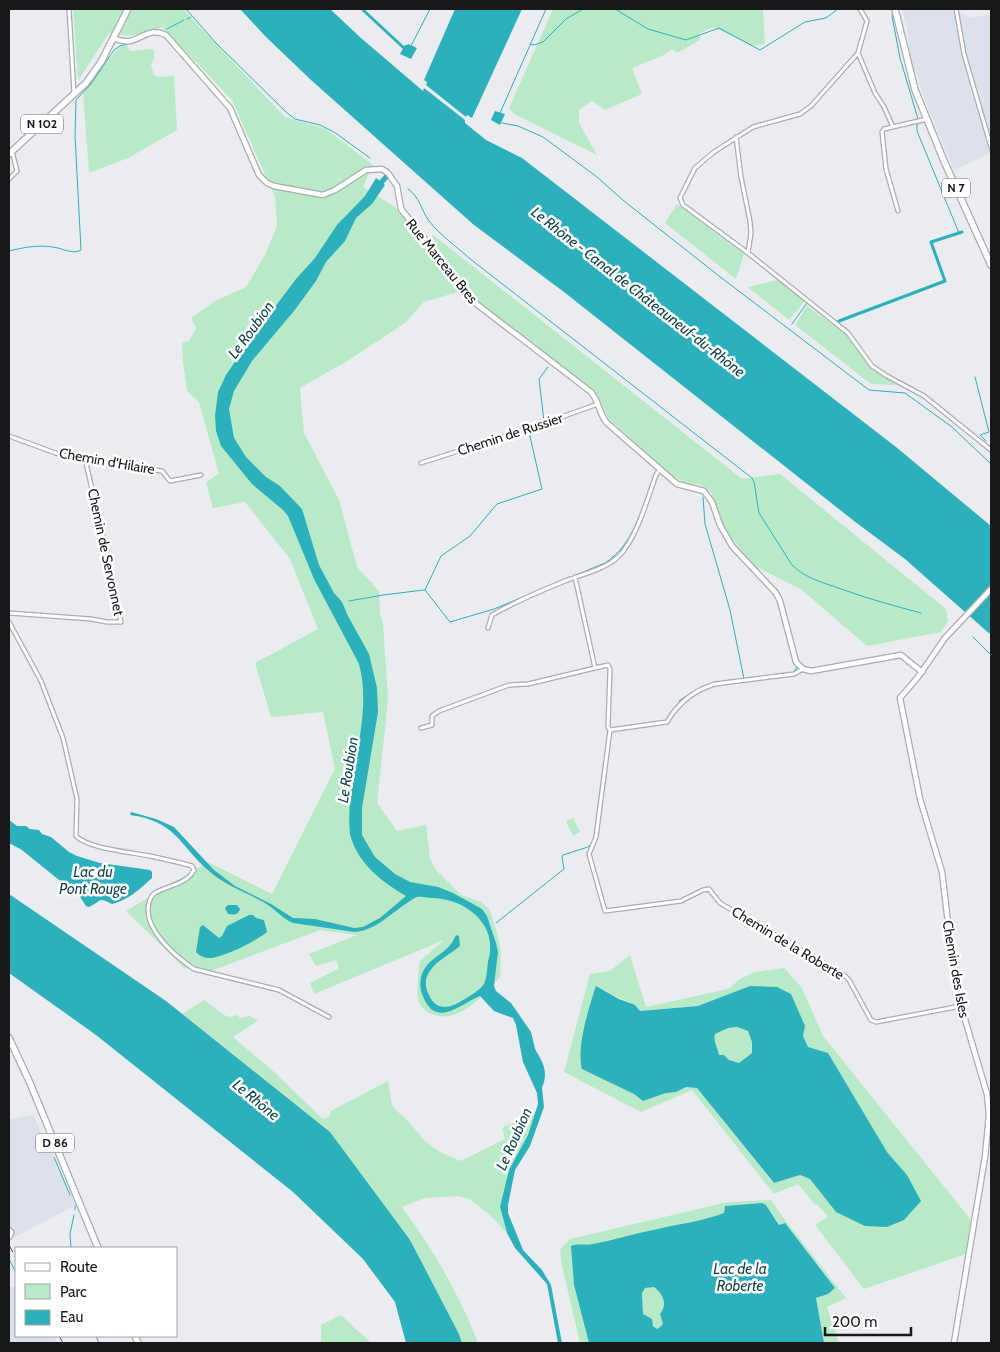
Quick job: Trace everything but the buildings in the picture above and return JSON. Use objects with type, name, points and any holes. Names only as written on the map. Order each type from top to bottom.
[{"type":"main road","name":"N 102","points":[[10,152],[81,88],[98,67],[128,9]]},
{"type":"main road","name":"N 7","points":[[895,9],[909,69],[927,119],[991,265]]},
{"type":"main road","name":"D 86","points":[[9,1038],[30,1083],[98,1247]]},
{"type":"street","points":[[69,9],[72,80],[75,94]]},
{"type":"street","points":[[860,9],[867,18],[867,26],[858,52],[806,111],[759,125],[736,137],[714,152],[695,168],[680,198],[687,209],[748,253],[848,333],[872,366],[924,396],[991,450]]},
{"type":"street","points":[[956,9],[964,54],[991,147]]},
{"type":"street","name":"Rue Marceau Bres","points":[[113,38],[130,41],[151,32],[159,32],[166,35],[230,108],[259,175],[266,183],[323,195],[335,190],[366,170],[382,169],[388,173],[397,186],[401,209],[448,268],[465,294],[506,328],[591,392],[607,423],[660,470],[677,484],[700,489],[708,495],[732,546],[776,593],[796,662],[802,669]]},
{"type":"street","points":[[858,52],[892,127]]},
{"type":"street","points":[[72,80],[81,88]]},
{"type":"street","points":[[898,211],[886,169],[881,135],[884,129],[927,119]]},
{"type":"street","points":[[736,137],[741,177],[750,221],[751,233],[748,253]]},
{"type":"street","points":[[9,179],[17,171],[10,152]]},
{"type":"street","name":"Chemin de Russier","points":[[421,463],[598,404]]},
{"type":"street","name":"Chemin d'Hilaire","points":[[9,436],[61,455],[162,471],[168,480],[173,482],[201,475]]},
{"type":"street","name":"Chemin de Servonnet","points":[[9,613],[121,622],[85,459]]},
{"type":"street","points":[[488,628],[492,614],[603,566],[620,555],[634,530],[656,475],[660,470]]},
{"type":"street","points":[[575,577],[595,668]]},
{"type":"street","name":"Chemin des Isles","points":[[954,1343],[985,1157],[989,1115],[987,1094],[961,1006],[942,872],[920,799],[900,706],[900,698],[922,672],[945,638],[991,589]]},
{"type":"street","points":[[9,622],[41,682],[65,746],[76,799],[76,836],[80,840],[94,845],[192,866],[194,870],[183,882],[150,897],[147,909],[151,928],[182,961],[194,969],[280,990],[330,1017]]},
{"type":"street","points":[[421,728],[432,725],[432,716],[440,711],[509,685],[528,684],[605,665],[608,665],[610,669],[609,729],[667,722],[684,701],[706,687],[724,683],[782,677],[794,674],[802,669],[811,671],[901,655],[922,672]]},
{"type":"street","name":"Chemin de la Roberte","points":[[609,729],[596,837],[589,854],[606,911],[681,901],[709,889],[720,903],[844,975],[849,980],[871,1020],[876,1022],[961,1006]]},
{"type":"street","points":[[9,1229],[12,1232],[10,1237]]},
{"type":"shaded area","points":[[902,9],[953,9],[972,18],[991,14],[991,153],[954,170],[925,101],[910,54]]},
{"type":"shaded area","points":[[33,1115],[76,1205],[11,1239],[9,1235],[9,1120]]},
{"type":"shaded area","points":[[9,1287],[15,1287],[15,1337],[54,1337],[58,1343],[9,1343]]},
{"type":"green space","points":[[73,9],[183,9],[285,117],[326,129],[373,165],[363,187],[395,207],[441,264],[432,234],[742,479],[780,474],[946,609],[948,621],[941,632],[867,646],[802,590],[755,566],[732,539],[722,522],[711,492],[701,485],[683,482],[671,475],[608,418],[598,396],[519,333],[458,292],[424,302],[405,323],[349,360],[300,388],[304,433],[339,500],[357,567],[379,591],[388,700],[377,803],[397,831],[426,825],[430,859],[436,870],[461,895],[481,902],[489,909],[497,932],[501,953],[500,977],[471,1006],[453,1015],[444,1016],[429,1013],[420,1005],[417,997],[420,961],[444,940],[314,994],[310,983],[339,968],[336,960],[316,966],[309,954],[357,935],[320,930],[211,971],[184,968],[126,911],[208,862],[272,894],[335,769],[323,712],[271,717],[255,663],[318,629],[290,559],[245,502],[213,508],[206,482],[219,474],[199,402],[187,391],[183,362],[182,343],[189,341],[196,328],[191,318],[215,301],[246,287],[265,255],[277,226],[275,197],[232,100],[162,27],[136,35],[109,33],[78,81]]},
{"type":"green space","points":[[553,9],[763,9],[765,44],[752,46],[713,27],[700,33],[700,40],[677,53],[672,49],[662,56],[632,68],[642,94],[605,110],[592,101],[579,110],[579,123],[597,155],[514,114],[509,108]]},
{"type":"green space","points":[[126,44],[130,51],[154,49],[154,59],[151,64],[154,75],[158,77],[174,76],[177,130],[128,158],[89,173],[83,93],[115,52]]},
{"type":"green space","points":[[677,204],[744,254],[736,279],[665,223]]},
{"type":"green space","points":[[778,280],[805,301],[789,320],[748,287]]},
{"type":"green space","points":[[807,306],[848,336],[870,366],[898,385],[871,384],[795,325]]},
{"type":"green space","points":[[573,818],[580,832],[573,836],[566,821]]},
{"type":"green space","points":[[630,955],[646,1007],[728,989],[740,979],[755,972],[784,968],[802,988],[823,1036],[971,1220],[966,1254],[864,1289],[815,1225],[828,1217],[817,1204],[815,1205],[798,1184],[774,1194],[692,1090],[641,1112],[564,1072],[590,974],[610,971]],"holes":[[[750,986],[803,1036],[808,1047],[887,1152],[907,1175],[836,1212],[810,1179],[800,1175],[773,1183],[697,1088],[686,1087],[676,1092],[666,1093],[643,1101],[580,1061],[587,1015],[603,989],[632,1004],[640,1011],[699,1006]]]},
{"type":"green space","points":[[204,1000],[224,1015],[230,1017],[236,1015],[241,1018],[249,1016],[259,1020],[233,1037],[274,1072],[323,1119],[329,1117],[331,1111],[388,1081],[392,1105],[397,1111],[425,1141],[440,1152],[461,1161],[505,1139],[502,1128],[536,1112],[533,1124],[501,1202],[501,1213],[507,1233],[490,1215],[470,1199],[458,1196],[425,1198],[402,1207],[444,1272],[463,1307],[478,1343],[462,1343],[459,1333],[330,1132],[182,1014]]},
{"type":"green space","points":[[737,1027],[748,1031],[752,1042],[752,1053],[739,1063],[729,1060],[724,1055],[719,1055],[715,1037],[715,1034],[728,1028]]},
{"type":"green space","points":[[771,1200],[846,1298],[827,1307],[839,1343],[824,1343],[816,1298],[828,1294],[766,1205],[762,1204],[725,1206],[724,1213],[707,1219],[594,1245],[575,1244],[574,1285],[589,1343],[580,1343],[562,1266],[560,1249],[570,1239],[728,1202]]},
{"type":"green space","points":[[654,1287],[662,1296],[664,1303],[660,1314],[663,1324],[656,1329],[649,1318],[643,1314],[642,1293],[645,1288]]},
{"type":"green space","points":[[341,1315],[371,1343],[321,1343],[321,1325]]},
{"type":"water","name":"Le Rhône - Canal de Châteauneuf-du-Rhône","points":[[240,9],[330,9],[423,91],[424,88],[465,120],[465,123],[486,140],[522,158],[896,447],[991,526],[991,635],[905,559],[854,521],[564,292],[474,225],[311,80]]},
{"type":"water","points":[[455,9],[522,9],[472,118],[467,115],[466,117],[426,85],[427,82],[424,80]]},
{"type":"water","points":[[408,44],[417,48],[411,59],[400,54],[405,45]]},
{"type":"water","points":[[495,111],[505,114],[500,125],[491,120]]},
{"type":"water","points":[[376,178],[385,185],[372,204],[356,218],[345,241],[326,262],[316,281],[294,311],[252,361],[234,391],[229,409],[234,438],[246,457],[266,477],[280,486],[302,509],[319,565],[334,593],[342,602],[369,654],[377,688],[378,712],[362,808],[362,835],[375,857],[395,874],[410,882],[438,887],[453,893],[482,909],[487,916],[498,952],[494,986],[496,991],[511,1003],[531,1032],[540,1069],[544,1107],[530,1146],[515,1170],[508,1213],[523,1250],[542,1270],[551,1285],[562,1343],[558,1343],[547,1284],[515,1248],[507,1233],[500,1207],[509,1170],[528,1135],[538,1104],[537,1093],[523,1062],[516,1025],[513,1018],[494,1011],[480,996],[457,1008],[441,1013],[434,1011],[427,1005],[421,991],[420,984],[423,971],[433,959],[446,950],[456,935],[459,936],[460,946],[434,966],[426,978],[429,995],[435,1004],[448,1007],[469,997],[482,987],[486,979],[490,939],[480,920],[473,912],[453,902],[443,899],[419,897],[412,899],[387,918],[362,931],[355,932],[293,923],[265,903],[229,885],[209,871],[167,828],[145,818],[130,815],[131,812],[156,819],[174,827],[214,870],[235,886],[271,904],[293,918],[315,919],[354,928],[363,927],[380,918],[406,896],[380,878],[364,863],[353,844],[350,834],[351,791],[363,706],[363,685],[359,664],[314,579],[288,516],[252,484],[221,446],[216,431],[215,416],[218,392],[226,375],[296,279],[315,258],[337,225],[365,196]]},
{"type":"water","name":"Lac du Pont Rouge","points":[[9,820],[17,826],[26,826],[30,829],[39,830],[42,834],[51,837],[77,856],[100,863],[150,870],[152,878],[134,894],[123,900],[112,904],[102,900],[89,907],[86,906],[73,886],[59,880],[22,850],[9,843]]},
{"type":"water","name":"Le Rhône","points":[[9,894],[166,1001],[330,1132],[410,1240],[462,1343],[406,1343],[395,1302],[363,1259],[293,1192],[96,1035],[9,973]]},
{"type":"water","points":[[228,905],[237,905],[240,909],[236,914],[228,914],[225,908]]},
{"type":"water","points":[[249,915],[264,920],[267,932],[240,948],[216,957],[206,958],[196,952],[200,927],[203,925],[219,938],[227,926]]},
{"type":"water","points":[[596,986],[619,999],[635,1005],[640,1011],[698,1006],[750,986],[777,987],[791,994],[805,1026],[803,1036],[808,1047],[828,1053],[887,1152],[907,1175],[921,1201],[904,1220],[887,1227],[865,1226],[836,1212],[810,1179],[800,1175],[774,1183],[697,1088],[686,1087],[676,1092],[666,1093],[643,1101],[634,1094],[582,1069],[582,1039]],"holes":[[[737,1027],[748,1031],[752,1042],[752,1053],[739,1063],[729,1060],[724,1055],[719,1055],[715,1034],[728,1028]]]},
{"type":"water","name":"Lac de la Roberte","points":[[762,1203],[766,1205],[779,1225],[785,1223],[835,1288],[828,1294],[816,1298],[824,1343],[589,1343],[574,1285],[571,1246],[588,1245],[707,1219],[724,1213],[725,1206]],"holes":[[[654,1287],[662,1296],[664,1303],[660,1314],[663,1324],[657,1329],[653,1326],[652,1319],[643,1314],[642,1293],[645,1288]]]},
{"type":"waterway","points":[[186,9],[216,43],[286,112],[295,119],[320,125],[334,132],[370,158]]},
{"type":"waterway","points":[[362,9],[405,49]]},
{"type":"waterway","points":[[411,46],[430,9]]},
{"type":"waterway","points":[[500,113],[546,9]]},
{"type":"waterway","points":[[530,44],[534,45],[543,42],[566,19],[583,9]]},
{"type":"waterway","points":[[615,9],[648,29],[686,40],[719,28],[760,50],[805,22],[826,18],[838,9]]},
{"type":"waterway","points":[[893,10],[892,16],[900,58],[918,119]]},
{"type":"waterway","points":[[187,19],[191,17]]},
{"type":"waterway","points":[[167,29],[184,20]]},
{"type":"waterway","points":[[9,251],[39,246],[72,252],[81,250],[75,135],[76,100],[91,84],[114,50],[120,46],[148,37]]},
{"type":"waterway","points":[[502,123],[518,126],[543,137],[597,177],[624,201],[719,276],[869,390],[905,393],[952,427],[991,464]]},
{"type":"waterway","points":[[917,124],[917,131],[959,233]]},
{"type":"waterway","name":"Le Roubion","points":[[378,186],[387,176]]},
{"type":"waterway","points":[[408,189],[415,196],[433,226],[469,258],[752,478],[759,513],[797,570],[823,583],[921,613]]},
{"type":"waterway","points":[[839,321],[945,281],[931,242],[962,232]]},
{"type":"waterway","points":[[792,324],[807,303]]},
{"type":"waterway","points":[[816,310],[833,323]]},
{"type":"waterway","points":[[544,421],[539,379],[548,367]]},
{"type":"waterway","points":[[975,377],[989,432],[980,435],[986,441]]},
{"type":"waterway","points":[[425,590],[441,556],[470,536],[497,504],[542,489],[529,432],[580,412]]},
{"type":"waterway","points":[[425,590],[450,622],[494,609],[605,563],[624,545],[631,534],[655,473]]},
{"type":"waterway","points":[[703,497],[705,524],[730,610],[744,679],[742,679]]},
{"type":"waterway","points":[[349,601],[424,590]]},
{"type":"waterway","points":[[973,637],[991,655]]},
{"type":"waterway","points":[[793,673],[797,667]]},
{"type":"waterway","points":[[679,701],[704,687],[717,682],[731,680]]},
{"type":"waterway","points":[[606,751],[608,732]]},
{"type":"waterway","points":[[599,799],[601,785]]},
{"type":"waterway","points":[[595,831],[599,801]]},
{"type":"waterway","points":[[496,923],[564,869],[563,855],[588,847],[593,842]]},
{"type":"waterway","name":"Le Roubion","points":[[531,1048],[541,1067],[542,1077],[539,1088]]},
{"type":"waterway","points":[[54,1157],[70,1195]]},
{"type":"waterway","points":[[71,1247],[70,1234],[74,1215]]},
{"type":"waterway","points":[[9,1259],[15,1271]]},
{"type":"waterway","points":[[96,1337],[99,1343]]},
{"type":"railway","points":[[9,1245],[15,1256]]},
{"type":"railway","points":[[60,1337],[63,1343]]}]
